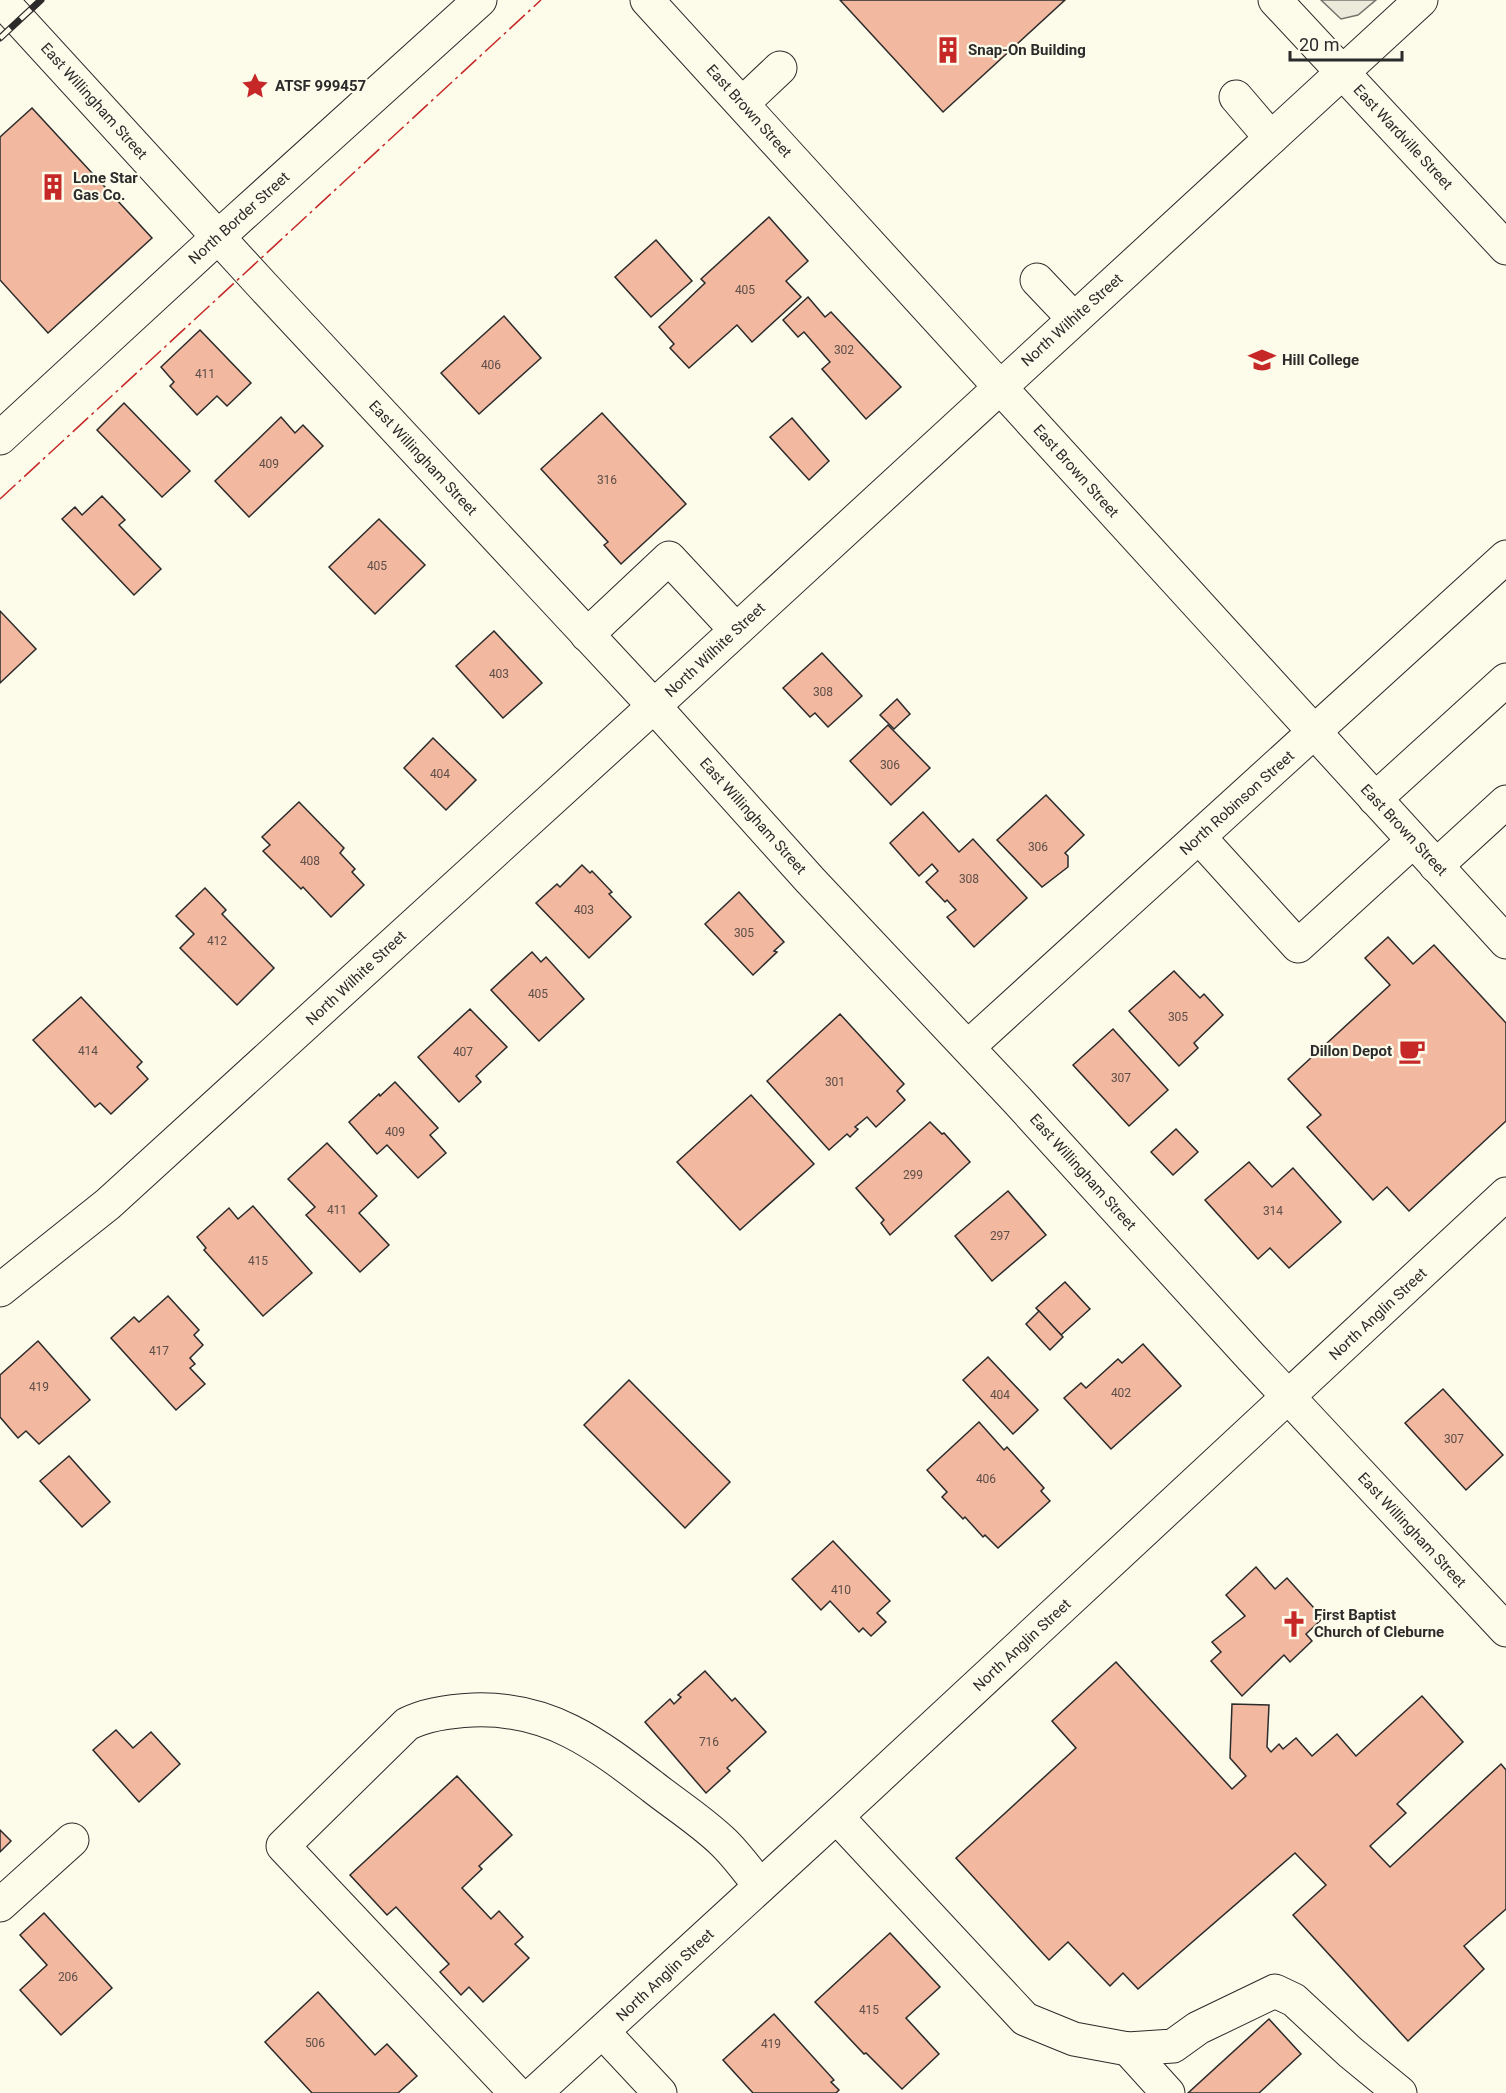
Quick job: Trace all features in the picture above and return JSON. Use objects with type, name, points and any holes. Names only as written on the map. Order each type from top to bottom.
[{"type":"street","name":"East Willingham Street","points":[[2,0],[218,237],[654,706],[810,880],[968,1047],[1506,1630]]},
{"type":"street","name":"North Border Street","points":[[0,438],[480,0]]},
{"type":"street","name":"East Brown Street","points":[[647,0],[1413,841],[1502,930]]},
{"type":"street","name":"East Wardville Street","points":[[1275,0],[1506,249]]},
{"type":"street","name":"North Wilhite Street","points":[[0,1290],[108,1204],[654,706],[1421,0]]},
{"type":"street","points":[[743,103],[780,68]]},
{"type":"street","points":[[1236,96],[1271,138]]},
{"type":"street","points":[[1037,280],[1074,319]]},
{"type":"street","name":"North Robinson Street","points":[[968,1047],[1506,557]]},
{"type":"street","points":[[587,635],[669,558],[736,630]]},
{"type":"street","points":[[1375,799],[1506,680]]},
{"type":"street","points":[[1436,866],[1506,802]]},
{"type":"street","points":[[1199,837],[1298,946],[1413,841]]},
{"type":"street","name":"North Anglin Street","points":[[535,2093],[837,1817],[1506,1194]]},
{"type":"street","points":[[516,2093],[283,1846],[407,1724],[420,1717],[447,1712],[481,1710],[513,1712],[541,1718],[575,1733],[607,1751],[722,1841],[760,1886]]},
{"type":"street","points":[[837,1817],[1025,2019],[1074,2038],[1128,2049],[1173,2046],[1198,2028],[1275,1991],[1294,2000],[1350,2052],[1400,2093]]},
{"type":"street","points":[[0,1905],[72,1840]]},
{"type":"street","points":[[603,2032],[660,2093]]},
{"type":"street","points":[[1128,2049],[1168,2093]]},
{"type":"shaded area","points":[[1321,0],[1376,0],[1358,15],[1341,19]]},
{"type":"building","name":"Snap-On Building","points":[[840,0],[1065,0],[943,112]]},
{"type":"building","name":"Lone Star Gas Co.","points":[[32,108],[152,238],[48,333],[0,280],[0,137]]},
{"type":"building","points":[[769,217],[808,261],[786,281],[801,297],[752,342],[737,325],[689,368],[670,348],[674,344],[659,327],[705,283],[701,279]]},
{"type":"building","points":[[656,240],[692,281],[651,317],[615,277]]},
{"type":"building","points":[[808,297],[825,317],[831,312],[901,387],[866,419],[822,369],[830,362],[804,332],[798,337],[783,320]]},
{"type":"building","points":[[504,316],[541,358],[479,414],[441,373]]},
{"type":"building","points":[[200,330],[251,383],[227,406],[217,396],[197,415],[170,386],[174,382],[161,367]]},
{"type":"building","points":[[124,403],[190,471],[162,497],[97,430]]},
{"type":"building","points":[[602,413],[686,504],[621,564],[604,545],[608,542],[541,469]]},
{"type":"building","points":[[281,417],[295,433],[303,425],[323,446],[249,517],[215,481]]},
{"type":"building","points":[[792,418],[829,461],[809,480],[770,437]]},
{"type":"building","points":[[102,496],[125,520],[119,525],[161,569],[134,595],[62,519],[75,507],[82,515]]},
{"type":"building","points":[[379,519],[425,565],[375,614],[329,567]]},
{"type":"building","points":[[0,611],[36,649],[0,683]]},
{"type":"building","points":[[494,631],[542,683],[503,718],[456,666]]},
{"type":"building","points":[[822,653],[862,696],[828,727],[815,713],[810,717],[783,688]]},
{"type":"building","points":[[897,699],[910,714],[894,729],[880,715]]},
{"type":"building","points":[[888,725],[930,768],[891,805],[850,761]]},
{"type":"building","points":[[433,738],[476,780],[446,810],[404,768]]},
{"type":"building","points":[[1046,795],[1084,835],[1065,853],[1068,856],[1068,867],[1042,887],[997,840]]},
{"type":"building","points":[[299,802],[344,848],[340,853],[355,869],[352,872],[364,885],[331,917],[303,887],[301,889],[263,851],[270,845],[262,837]]},
{"type":"building","points":[[923,812],[959,852],[973,839],[1027,898],[974,947],[947,917],[956,910],[926,882],[938,871],[932,864],[919,876],[890,843]]},
{"type":"building","points":[[582,865],[590,873],[592,871],[612,892],[609,894],[631,917],[589,958],[536,903],[557,884],[560,887]]},
{"type":"building","points":[[205,888],[226,910],[222,914],[274,968],[237,1005],[180,948],[194,934],[176,916]]},
{"type":"building","points":[[739,892],[784,942],[753,975],[705,924]]},
{"type":"building","name":"Dillon Depot","points":[[1388,937],[1413,964],[1434,945],[1506,1023],[1506,1121],[1409,1211],[1387,1187],[1373,1200],[1307,1127],[1321,1115],[1288,1079],[1390,985],[1365,958]]},
{"type":"building","points":[[532,952],[541,962],[546,957],[584,999],[539,1041],[491,990]]},
{"type":"building","points":[[1174,971],[1200,998],[1204,994],[1223,1015],[1194,1043],[1198,1048],[1179,1066],[1129,1011]]},
{"type":"building","points":[[81,997],[142,1062],[137,1067],[148,1079],[111,1114],[100,1103],[95,1107],[33,1040]]},
{"type":"building","points":[[470,1009],[507,1047],[476,1076],[481,1082],[459,1102],[418,1057]]},
{"type":"building","points":[[840,1014],[904,1084],[897,1091],[905,1100],[876,1127],[867,1117],[855,1127],[858,1129],[850,1137],[847,1134],[829,1150],[767,1081]]},
{"type":"building","points":[[1113,1029],[1168,1090],[1129,1126],[1073,1065]]},
{"type":"building","points":[[395,1082],[438,1128],[430,1135],[446,1153],[418,1178],[387,1145],[377,1154],[349,1122]]},
{"type":"building","points":[[751,1095],[814,1164],[740,1230],[677,1162]]},
{"type":"building","points":[[930,1122],[942,1134],[944,1133],[970,1162],[890,1235],[881,1223],[884,1220],[856,1188]]},
{"type":"building","points":[[1176,1129],[1198,1152],[1173,1175],[1151,1152]]},
{"type":"building","points":[[327,1143],[377,1196],[359,1213],[389,1245],[360,1272],[306,1215],[315,1207],[288,1179]]},
{"type":"building","points":[[1249,1162],[1272,1187],[1293,1168],[1341,1222],[1289,1268],[1270,1248],[1258,1259],[1205,1200]]},
{"type":"building","points":[[1008,1191],[1046,1235],[992,1281],[955,1236]]},
{"type":"building","points":[[253,1206],[312,1273],[263,1316],[204,1250],[206,1248],[197,1237],[229,1208],[238,1219]]},
{"type":"building","points":[[1065,1282],[1090,1309],[1061,1335],[1036,1308]]},
{"type":"building","points":[[168,1296],[199,1330],[194,1335],[203,1345],[190,1358],[195,1364],[190,1368],[205,1384],[176,1410],[111,1338],[134,1317],[139,1322]]},
{"type":"building","points":[[1039,1311],[1063,1337],[1050,1350],[1026,1324]]},
{"type":"building","points":[[38,1341],[90,1400],[39,1444],[26,1431],[18,1438],[0,1417],[0,1375]]},
{"type":"building","points":[[1143,1344],[1181,1386],[1111,1449],[1064,1398],[1081,1383],[1086,1388],[1118,1359],[1122,1363]]},
{"type":"building","points":[[988,1357],[1038,1410],[1013,1434],[963,1380]]},
{"type":"building","points":[[629,1380],[730,1482],[685,1528],[584,1425]]},
{"type":"building","points":[[1443,1389],[1503,1455],[1466,1490],[1405,1423]]},
{"type":"building","points":[[979,1422],[1004,1450],[1007,1447],[1044,1488],[1041,1491],[1050,1501],[998,1548],[985,1535],[983,1537],[965,1517],[963,1519],[942,1497],[947,1492],[927,1470]]},
{"type":"building","points":[[69,1456],[110,1502],[82,1527],[40,1481]]},
{"type":"building","points":[[833,1541],[890,1601],[877,1613],[886,1622],[871,1636],[863,1628],[859,1632],[830,1601],[821,1610],[792,1579]]},
{"type":"building","points":[[1256,1567],[1275,1589],[1287,1578],[1323,1618],[1306,1634],[1312,1641],[1290,1662],[1284,1655],[1242,1696],[1211,1661],[1221,1652],[1212,1642],[1245,1616],[1226,1595]]},
{"type":"building","points":[[1116,1662],[1232,1789],[1246,1776],[1230,1758],[1232,1704],[1269,1705],[1267,1747],[1271,1752],[1279,1744],[1283,1749],[1296,1738],[1312,1756],[1337,1734],[1356,1756],[1422,1696],[1463,1742],[1397,1804],[1406,1813],[1370,1846],[1390,1867],[1501,1764],[1506,1770],[1506,1909],[1464,1946],[1484,1969],[1408,2041],[1293,1915],[1326,1885],[1295,1853],[1138,1989],[1123,1973],[1110,1986],[1068,1942],[1049,1960],[956,1858],[1076,1748],[1052,1721]]},
{"type":"building","points":[[705,1671],[732,1701],[735,1698],[766,1732],[727,1768],[730,1771],[706,1793],[645,1722],[670,1699],[674,1704],[681,1697],[678,1695]]},
{"type":"building","points":[[116,1730],[133,1748],[151,1732],[180,1764],[139,1802],[93,1750]]},
{"type":"building","points":[[457,1776],[512,1835],[479,1866],[482,1869],[462,1888],[491,1919],[499,1911],[523,1937],[515,1944],[529,1958],[483,2002],[469,1987],[461,1995],[440,1972],[449,1964],[396,1907],[387,1915],[350,1875]]},
{"type":"building","points":[[0,1830],[11,1841],[0,1852]]},
{"type":"building","points":[[44,1913],[112,1988],[61,2035],[20,1990],[47,1965],[20,1935]]},
{"type":"building","points":[[890,1933],[940,1987],[906,2018],[939,2054],[902,2089],[866,2053],[864,2054],[815,2002]]},
{"type":"building","points":[[318,1992],[375,2055],[387,2044],[417,2076],[398,2093],[312,2093],[265,2042]]},
{"type":"building","points":[[774,2014],[834,2080],[831,2082],[839,2090],[836,2093],[753,2093],[723,2060]]},
{"type":"building","points":[[1269,2019],[1301,2054],[1259,2093],[1188,2093]]},
{"type":"railway","points":[[0,38],[41,0]]},
{"type":"power","points":[[0,499],[541,0]]},
{"type":"place","name":"Snap-On Building","points":[[948,50]]},
{"type":"place","name":"ATSF 999457","points":[[255,86]]},
{"type":"place","name":"Lone Star Gas Co.","points":[[53,187]]},
{"type":"place","name":"Hill College","points":[[1262,360]]},
{"type":"place","name":"Dillon Depot","points":[[1412,1051]]},
{"type":"place","name":"First Baptist Church of Cleburne","points":[[1294,1624]]}]
